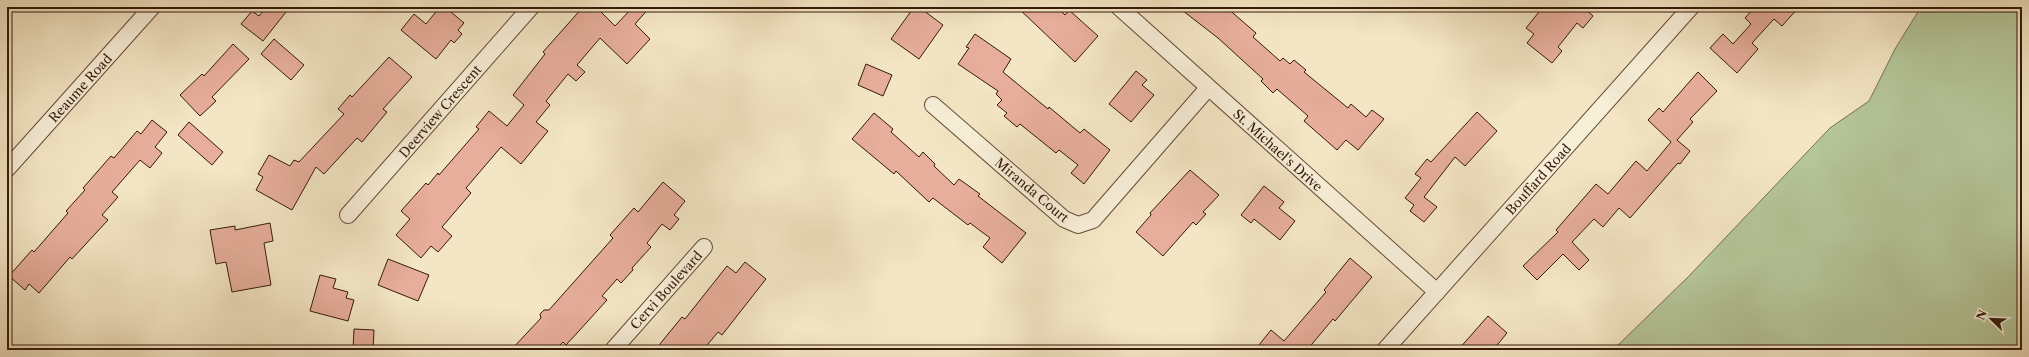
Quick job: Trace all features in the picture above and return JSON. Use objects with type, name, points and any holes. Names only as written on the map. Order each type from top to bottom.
[{"type":"street","name":"Reaume Road","points":[[7,169],[152,7]]},
{"type":"street","name":"Deerview Crescent","points":[[348,215],[532,7]]},
{"type":"street","name":"St. Michael's Drive","points":[[1119,7],[1437,292]]},
{"type":"street","name":"Bouffard Road","points":[[1385,350],[1691,7]]},
{"type":"street","name":"Miranda Court","points":[[933,105],[1064,219],[1078,225],[1093,220],[1208,88]]},
{"type":"street","name":"Cervi Boulevard","points":[[613,350],[704,247]]},
{"type":"green space","points":[[1921,7],[2022,7],[2022,350],[1613,350],[1688,277],[1830,128],[1869,101],[1895,49]]},
{"type":"building","points":[[266,7],[290,7],[263,41],[241,24],[252,11],[259,16]]},
{"type":"building","points":[[440,7],[445,7],[464,23],[458,30],[462,34],[454,43],[451,40],[436,59],[401,30],[414,14],[426,24]]},
{"type":"building","points":[[583,7],[596,7],[615,26],[633,7],[650,7],[635,24],[650,39],[627,64],[600,38],[577,65],[585,72],[576,81],[568,74],[546,101],[550,105],[536,122],[548,131],[521,164],[501,147],[466,188],[471,193],[442,227],[452,236],[438,252],[431,246],[421,258],[396,235],[410,219],[401,211],[426,183],[428,185],[438,173],[439,175],[479,129],[476,127],[489,111],[507,126],[524,105],[513,95],[545,54],[543,52]]},
{"type":"building","points":[[914,7],[919,7],[943,25],[919,59],[891,39]]},
{"type":"building","points":[[1017,7],[1057,7],[1065,15],[1069,10],[1098,36],[1075,62]]},
{"type":"building","points":[[1178,7],[1226,7],[1256,33],[1253,37],[1280,61],[1283,58],[1290,64],[1294,60],[1306,70],[1304,72],[1348,108],[1351,104],[1366,117],[1372,110],[1384,119],[1358,150],[1346,140],[1337,150],[1304,121],[1308,116],[1277,89],[1273,93],[1261,81],[1263,79],[1218,38]]},
{"type":"building","points":[[1543,7],[1583,7],[1593,16],[1583,28],[1577,23],[1558,47],[1562,51],[1552,63],[1527,43],[1534,34],[1526,28]]},
{"type":"building","points":[[1755,7],[1799,7],[1782,26],[1774,19],[1752,43],[1758,49],[1737,73],[1710,48],[1723,34],[1733,44],[1751,24],[1745,18]]},
{"type":"building","points":[[975,34],[1011,59],[1003,72],[1080,133],[1084,129],[1110,150],[1084,184],[1071,173],[1078,165],[1059,150],[1056,153],[1020,124],[1017,127],[1004,116],[1007,113],[997,105],[1002,100],[996,94],[998,91],[958,64],[969,48],[966,47]]},
{"type":"building","points":[[274,39],[304,65],[291,80],[261,54]]},
{"type":"building","points":[[233,44],[249,59],[212,97],[216,101],[200,116],[180,95],[202,74],[204,76]]},
{"type":"building","points":[[389,57],[412,77],[383,109],[387,112],[362,142],[357,138],[324,174],[316,167],[292,210],[256,190],[263,177],[258,174],[269,155],[290,166],[294,160],[299,162],[344,114],[338,109],[350,95],[352,97]]},
{"type":"building","points":[[866,64],[892,75],[883,96],[858,85]]},
{"type":"building","points":[[1136,71],[1147,80],[1142,85],[1154,95],[1131,122],[1109,104]]},
{"type":"building","points":[[1698,72],[1717,91],[1690,119],[1693,122],[1677,140],[1690,151],[1680,164],[1678,163],[1630,218],[1619,208],[1603,227],[1594,219],[1572,242],[1589,260],[1579,270],[1563,254],[1537,280],[1523,266],[1558,232],[1556,230],[1596,184],[1608,194],[1636,161],[1647,171],[1671,142],[1648,120],[1659,108],[1663,112]]},
{"type":"building","points":[[1477,112],[1497,131],[1465,166],[1455,157],[1424,197],[1437,207],[1424,222],[1410,211],[1414,205],[1405,198],[1421,178],[1415,174],[1427,159],[1431,162]]},
{"type":"building","points":[[874,113],[893,129],[891,132],[919,157],[923,152],[935,164],[934,166],[954,185],[959,179],[980,194],[978,196],[1026,233],[1002,263],[983,247],[990,238],[970,223],[968,225],[933,198],[929,202],[896,171],[894,174],[852,139]]},
{"type":"building","points":[[152,120],[167,132],[155,147],[162,153],[150,168],[140,160],[112,192],[118,197],[102,215],[108,220],[72,259],[70,257],[39,293],[29,284],[25,290],[9,276],[32,250],[34,252],[68,213],[66,211],[85,190],[83,188],[111,156],[114,158],[137,131],[141,134]]},
{"type":"building","points":[[189,122],[223,152],[212,165],[178,135]]},
{"type":"building","points":[[1190,170],[1219,195],[1203,212],[1206,214],[1196,225],[1193,222],[1163,256],[1136,232],[1151,215],[1150,213]]},
{"type":"building","points":[[663,182],[685,201],[674,215],[679,219],[670,230],[662,224],[647,243],[651,247],[632,268],[633,270],[621,283],[617,279],[602,296],[607,300],[566,345],[563,342],[555,350],[511,350],[541,318],[540,314],[544,310],[549,310],[613,238],[610,235],[634,208],[638,212]]},
{"type":"building","points":[[1264,186],[1284,202],[1279,208],[1295,221],[1280,240],[1254,219],[1251,223],[1241,215]]},
{"type":"building","points":[[270,223],[273,241],[264,243],[271,285],[232,292],[226,262],[216,264],[210,230],[235,226],[235,230]]},
{"type":"building","points":[[1350,258],[1372,277],[1335,321],[1333,319],[1307,350],[1255,350],[1271,330],[1284,341],[1326,292],[1324,290]]},
{"type":"building","points":[[388,259],[429,275],[418,301],[378,285]]},
{"type":"building","points":[[745,262],[766,279],[722,335],[718,332],[703,350],[655,350],[682,317],[685,319],[727,266],[736,273]]},
{"type":"building","points":[[320,275],[336,279],[333,288],[348,292],[346,298],[354,300],[348,321],[310,311]]},
{"type":"building","points":[[1488,316],[1507,333],[1493,350],[1458,350]]},
{"type":"building","points":[[354,329],[374,330],[373,350],[353,350]]}]
